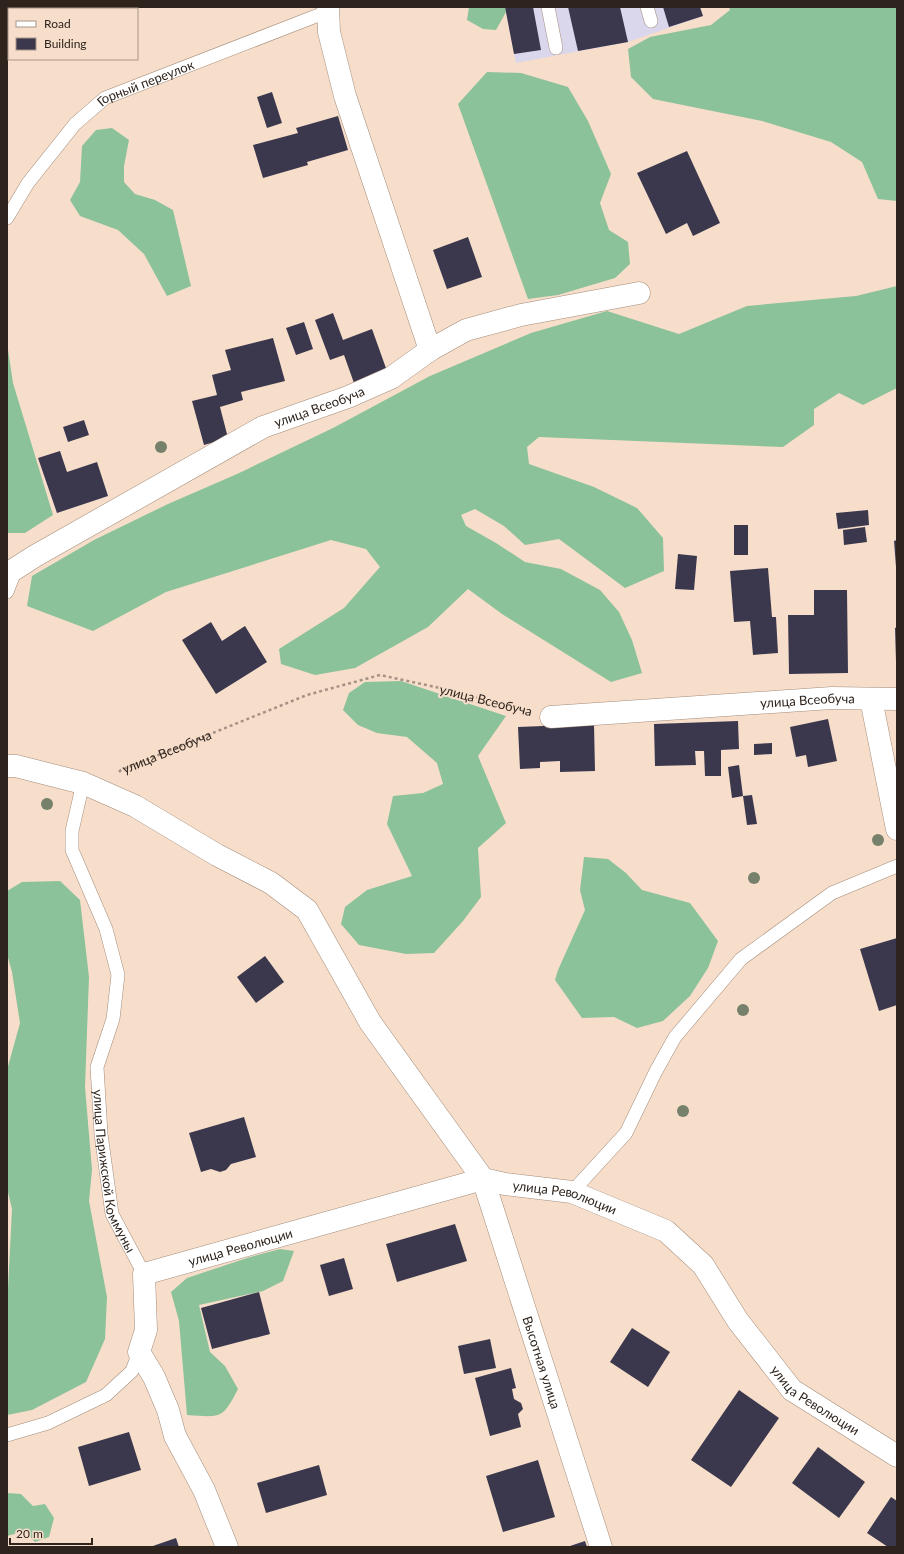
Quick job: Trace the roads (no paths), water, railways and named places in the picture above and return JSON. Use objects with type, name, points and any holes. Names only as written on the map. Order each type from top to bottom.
[{"type":"street","points":[[329,9],[329,32],[345,96],[430,350]]},
{"type":"street","name":"улица Всеобуча","points":[[12,572],[35,556],[263,427],[348,397],[391,378],[430,350],[466,330],[521,315],[639,293]]},
{"type":"street","name":"улица Всеобуча","points":[[551,717],[832,698],[897,699]]},
{"type":"street","points":[[871,699],[897,829]]},
{"type":"street","name":"Высотная улица","points":[[7,766],[16,766],[83,783],[135,806],[218,855],[271,883],[307,910],[370,1022],[483,1179],[601,1547]]},
{"type":"street","name":"улица Революции","points":[[144,1274],[483,1179],[505,1184],[572,1192],[666,1231],[703,1265],[738,1321],[792,1390],[897,1456]]},
{"type":"street","name":"улица Парижской Коммуны","points":[[139,1352],[146,1330],[144,1274]]},
{"type":"street","points":[[139,1352],[154,1377],[168,1410],[175,1436],[204,1490],[227,1547]]},
{"type":"lane","points":[[548,7],[556,48]]},
{"type":"lane","points":[[647,7],[651,21]]},
{"type":"lane","name":"Горный переулок","points":[[7,218],[28,183],[75,124],[105,98],[329,9]]},
{"type":"lane","name":"улица Всеобуча","points":[[7,592],[12,572]]},
{"type":"lane","name":"улица Парижской Коммуны","points":[[83,783],[72,831],[72,850],[106,929],[118,975],[113,1019],[98,1067],[101,1134],[112,1214],[144,1274]]},
{"type":"lane","points":[[572,1192],[626,1133],[656,1071],[675,1037],[741,959],[832,893],[897,866]]},
{"type":"lane","points":[[7,1435],[48,1423],[106,1395],[132,1372],[139,1352]]}]
